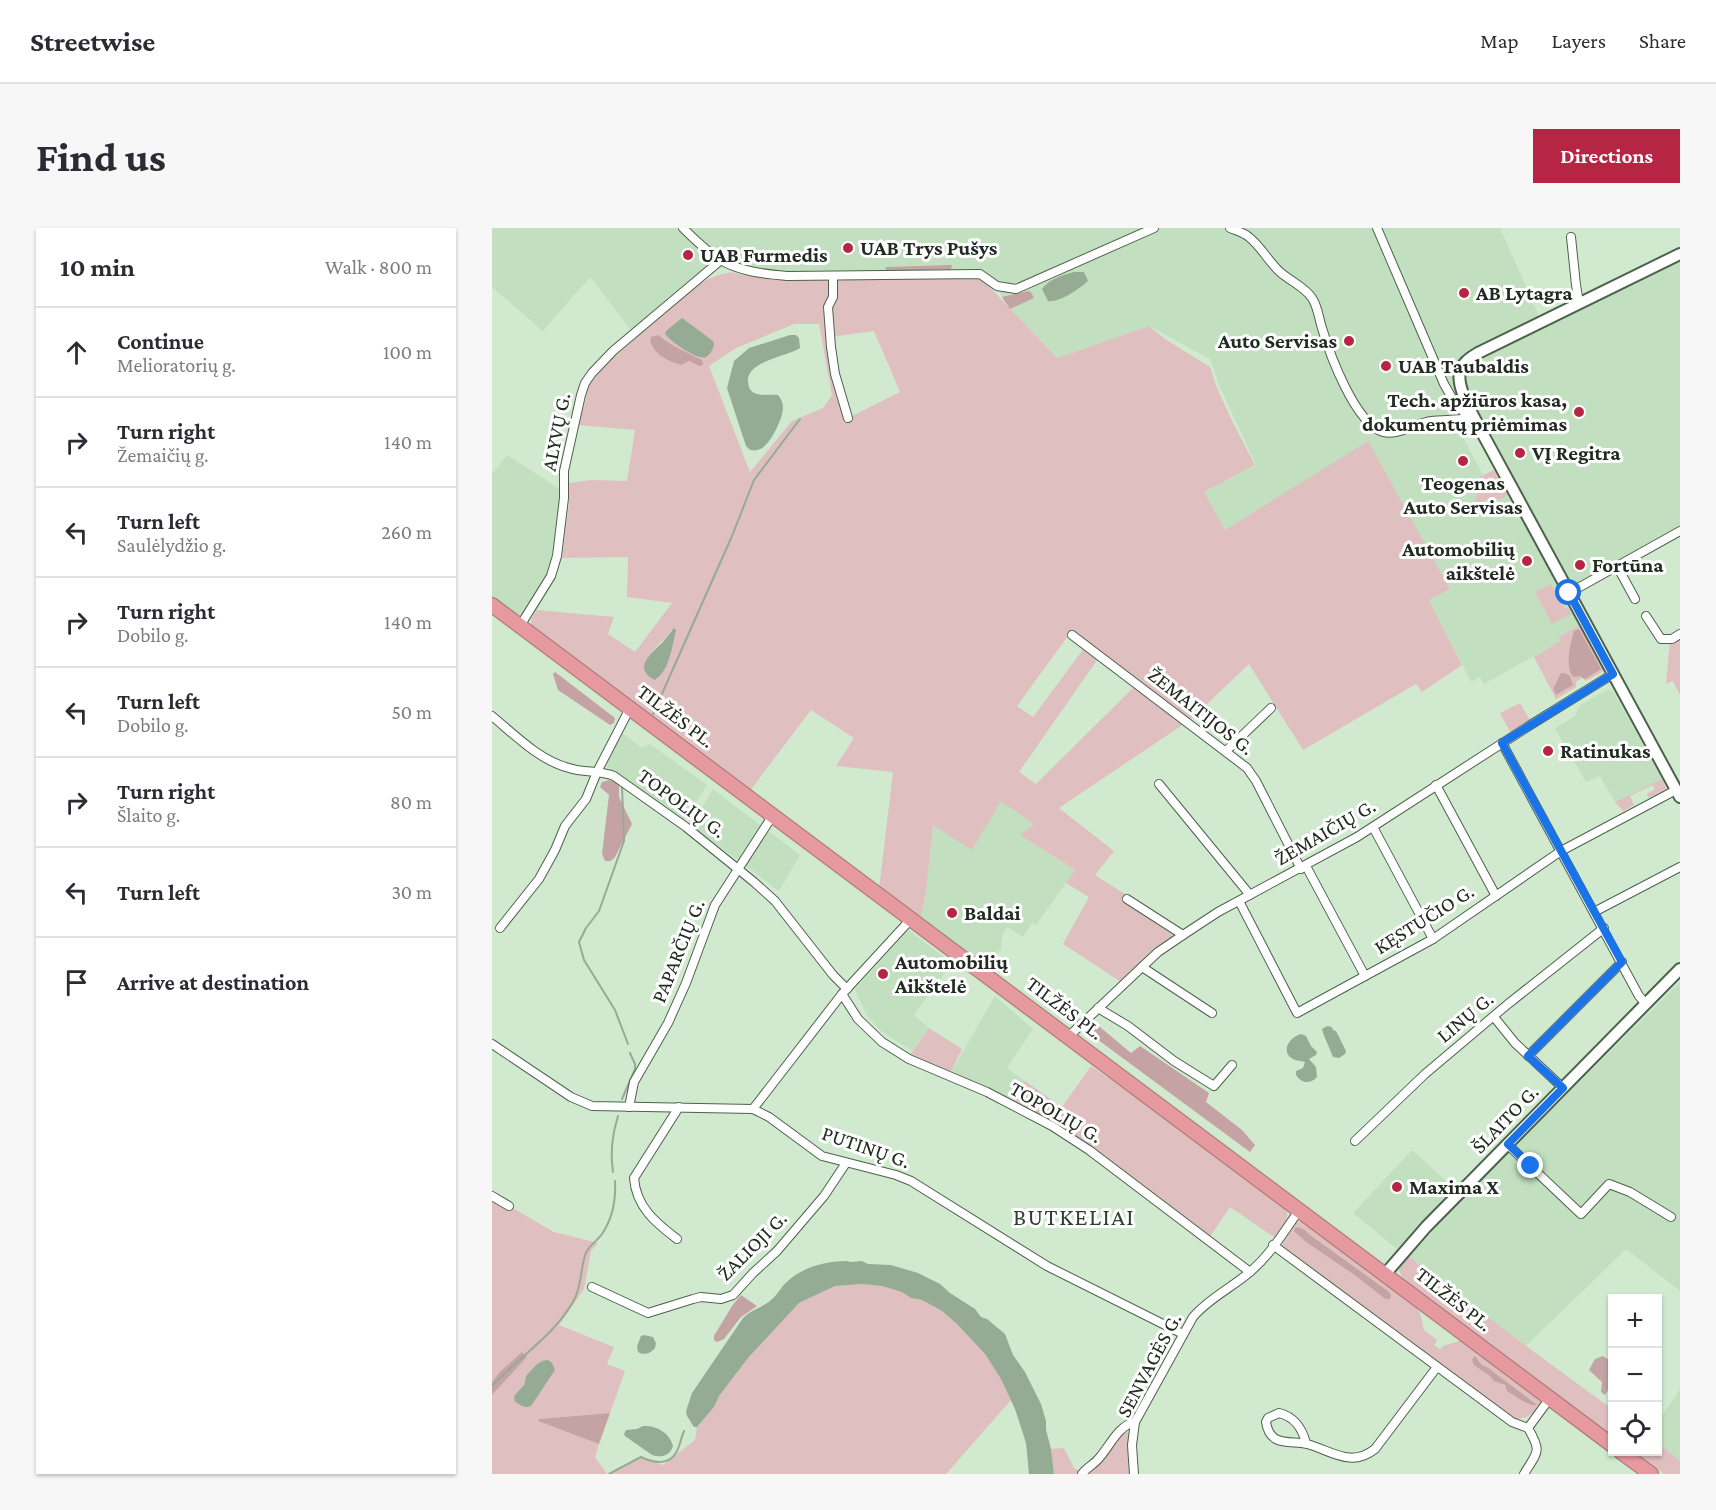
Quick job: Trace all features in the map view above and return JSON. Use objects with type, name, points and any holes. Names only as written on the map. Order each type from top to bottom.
[{"type":"highway","name":"TILŽĖS PL.","points":[[492,605],[1386,1273],[1608,1442]]},
{"type":"highway","points":[[1626,1456],[1651,1474]]},
{"type":"main road","points":[[1678,794],[1479,426],[1460,382],[1461,369],[1478,353],[1680,254]]},
{"type":"main road","name":"ŠLAITO G.","points":[[1386,1273],[1426,1227],[1680,969]]},
{"type":"street","points":[[683,228],[721,260],[736,267],[761,273],[788,276],[980,274],[997,286],[1007,289],[1016,289],[1154,228]]},
{"type":"street","points":[[1230,228],[1251,238],[1281,273],[1312,298],[1335,366],[1360,414],[1375,429],[1391,433],[1430,421],[1468,418]]},
{"type":"street","points":[[1377,228],[1436,368],[1452,398],[1468,418],[1479,426]]},
{"type":"street","points":[[1571,237],[1579,303]]},
{"type":"street","name":"ALYVŲ G.","points":[[520,626],[551,576],[557,556],[564,498],[564,471],[577,408],[585,383],[598,366],[627,339],[721,260]]},
{"type":"street","points":[[833,276],[833,297],[828,307],[831,347],[835,374],[848,418]]},
{"type":"street","points":[[1569,593],[1680,531]]},
{"type":"street","points":[[1617,566],[1635,598]]},
{"type":"street","points":[[1646,616],[1661,639],[1672,639],[1680,634]]},
{"type":"street","name":"ŽEMAITIJOS G.","points":[[1072,634],[1247,768],[1365,976]]},
{"type":"street","name":"ŽEMAIČIŲ G.","points":[[1068,1037],[1158,952],[1183,935],[1239,901],[1373,827],[1613,674]]},
{"type":"street","points":[[500,928],[539,879],[565,826],[586,799],[597,772],[630,708]]},
{"type":"street","points":[[1226,751],[1271,708]]},
{"type":"street","name":"TOPOLIŲ G.","points":[[492,716],[539,755],[554,763],[584,772],[614,776],[686,827],[738,869],[775,902],[833,975],[858,1019],[882,1042],[909,1059],[987,1092],[1052,1126],[1089,1150],[1250,1272]]},
{"type":"street","points":[[1502,743],[1639,996],[1646,1004]]},
{"type":"street","points":[[1159,784],[1250,895]]},
{"type":"street","points":[[1436,785],[1496,896]]},
{"type":"street","name":"KĘSTUČIO G.","points":[[1239,901],[1297,1013],[1433,939],[1561,851],[1678,794]]},
{"type":"street","name":"PAPARČIŲ G.","points":[[629,1107],[634,1082],[668,1023],[686,983],[715,905],[773,815]]},
{"type":"street","points":[[1373,827],[1433,939]]},
{"type":"street","points":[[1594,912],[1680,867]]},
{"type":"street","points":[[1127,899],[1183,935]]},
{"type":"street","points":[[753,1109],[844,991],[911,919]]},
{"type":"street","name":"LINŲ G.","points":[[1355,1141],[1425,1074],[1604,928]]},
{"type":"street","points":[[1528,1056],[1622,962]]},
{"type":"street","points":[[1142,967],[1212,1013]]},
{"type":"street","points":[[1098,1008],[1128,1026],[1174,1061],[1215,1086],[1232,1065]]},
{"type":"street","points":[[1494,1017],[1528,1056],[1563,1088]]},
{"type":"street","name":"PUTINŲ G.","points":[[492,1044],[553,1086],[582,1102],[604,1107],[753,1109],[769,1117],[822,1156],[884,1171],[911,1181],[1047,1266],[1183,1334]]},
{"type":"street","points":[[677,1239],[646,1212],[635,1188],[634,1178],[679,1107]]},
{"type":"street","points":[[1508,1144],[1581,1214],[1609,1184],[1630,1192],[1671,1218]]},
{"type":"street","name":"ŽALIOJI G.","points":[[592,1287],[648,1313],[693,1299],[721,1299],[734,1294],[824,1196],[846,1163]]},
{"type":"street","points":[[492,1196],[509,1206]]},
{"type":"street","name":"SENVAGĖS G.","points":[[1134,1474],[1132,1445],[1135,1422],[1183,1334],[1200,1309],[1250,1272],[1300,1209]]},
{"type":"street","points":[[1273,1245],[1512,1422],[1528,1428],[1538,1448],[1524,1474]]},
{"type":"street","points":[[1305,1443],[1294,1419],[1279,1413],[1266,1422],[1268,1430],[1275,1438],[1288,1443],[1305,1443],[1345,1458],[1364,1456],[1375,1449],[1437,1367]]},
{"type":"street","points":[[1528,1428],[1550,1398]]},
{"type":"street","points":[[1082,1474],[1100,1457],[1122,1427],[1135,1422]]},
{"type":"shaded area","points":[[492,228],[1500,228],[1540,318],[1461,361],[1455,369],[1454,377],[1463,403],[1449,411],[1483,475],[1476,479],[1478,491],[1475,501],[1487,499],[1491,504],[1508,495],[1580,625],[1559,637],[1561,641],[1484,684],[1480,677],[1471,682],[1429,600],[1450,589],[1368,442],[1225,531],[1204,492],[1256,465],[1219,385],[1210,359],[1149,326],[1057,358],[1005,303],[997,286],[980,274],[761,273],[726,261],[709,266],[691,278],[631,330],[591,278],[543,331],[492,287]]},
{"type":"shaded area","points":[[1680,258],[1680,531],[1573,591],[1483,425],[1466,388],[1464,374],[1469,365],[1485,354]]},
{"type":"shaded area","points":[[951,265],[951,269],[887,271],[885,268],[886,267]]},
{"type":"shaded area","points":[[731,272],[785,280],[975,277],[983,280],[1057,358],[1149,326],[1165,339],[1210,367],[1233,423],[1255,465],[1204,492],[1225,530],[1368,441],[1450,589],[1429,600],[1462,665],[1422,692],[1416,684],[1303,750],[1249,664],[1190,720],[1059,808],[1114,851],[1095,875],[1128,896],[1125,901],[1174,936],[1121,982],[1063,944],[1089,897],[1066,883],[1075,870],[1020,835],[1034,824],[1001,801],[972,850],[933,825],[926,892],[920,921],[879,889],[893,772],[836,766],[854,738],[811,710],[749,792],[533,630],[531,624],[537,610],[614,617],[608,634],[635,652],[672,603],[627,597],[628,557],[562,558],[569,504],[569,483],[591,480],[627,481],[635,430],[579,425],[589,386],[602,368],[687,293],[706,280]],"holes":[[[794,324],[819,324],[832,395],[823,408],[792,421],[750,472],[709,366],[736,348]],[[874,331],[900,392],[848,418],[830,337]],[[662,337],[674,346],[702,360],[699,366],[689,361],[681,365],[663,358]],[[672,629],[664,670],[657,680],[646,670],[646,664],[651,653]],[[1068,636],[1084,648],[1033,717],[1017,706]],[[1100,656],[1137,684],[1036,784],[1019,772]]]},
{"type":"shaded area","points":[[1074,272],[1084,272],[1088,281],[1063,298],[1048,301],[1042,289],[1056,278]]},
{"type":"shaded area","points":[[1028,291],[1034,298],[1010,309],[1002,297]]},
{"type":"shaded area","points":[[682,318],[713,341],[714,347],[706,357],[691,353],[665,334]]},
{"type":"shaded area","points":[[658,335],[702,360],[703,365],[699,366],[689,361],[681,365],[662,357],[650,341],[651,337]]},
{"type":"shaded area","points":[[796,335],[799,338],[800,348],[760,364],[749,375],[748,382],[751,391],[759,395],[778,395],[783,408],[778,425],[768,443],[759,450],[750,450],[746,446],[727,388],[734,361],[749,348]]},
{"type":"shaded area","points":[[507,455],[569,495],[562,558],[556,577],[537,610],[520,617],[492,598],[492,474]]},
{"type":"shaded area","points":[[1494,470],[1508,495],[1491,504],[1487,499],[1477,505],[1475,501],[1478,491],[1475,479]]},
{"type":"shaded area","points":[[1551,584],[1565,609],[1568,608],[1571,614],[1552,624],[1535,592]]},
{"type":"shaded area","points":[[1580,625],[1605,670],[1586,681],[1582,678],[1576,682],[1576,687],[1556,699],[1534,657],[1560,641],[1559,637]]},
{"type":"shaded area","points":[[674,628],[676,630],[667,664],[655,680],[648,676],[644,666],[649,656]]},
{"type":"shaded area","points":[[1579,629],[1601,669],[1585,679],[1580,676],[1573,677],[1569,666],[1572,637],[1574,631]]},
{"type":"shaded area","points":[[1680,636],[1680,695],[1673,681],[1666,684],[1670,641]]},
{"type":"shaded area","points":[[555,672],[615,718],[614,723],[610,725],[558,690],[553,674]]},
{"type":"shaded area","points":[[1561,673],[1570,676],[1573,685],[1556,695],[1553,689]]},
{"type":"shaded area","points":[[1608,689],[1613,691],[1662,779],[1615,802],[1600,776],[1586,782],[1555,728],[1575,716],[1580,705]]},
{"type":"shaded area","points":[[1520,703],[1530,720],[1510,732],[1500,713]]},
{"type":"shaded area","points":[[622,733],[642,748],[650,744],[707,785],[684,821],[606,766]]},
{"type":"shaded area","points":[[1662,779],[1667,790],[1649,798],[1647,794],[1655,789],[1653,785],[1630,796],[1634,805],[1623,811],[1615,802]]},
{"type":"shaded area","points":[[609,780],[619,783],[619,797],[632,824],[615,857],[611,861],[605,861],[602,854],[609,795],[600,787],[602,782]]},
{"type":"shaded area","points":[[713,789],[800,855],[779,891],[691,825]]},
{"type":"shaded area","points":[[1001,800],[1034,824],[1020,835],[1075,870],[1036,925],[1032,923],[1023,937],[1007,927],[1002,936],[1001,949],[986,970],[920,921],[926,892],[933,824]]},
{"type":"shaded area","points":[[908,930],[952,963],[914,1015],[929,1028],[912,1051],[881,1031],[867,1016],[855,989]]},
{"type":"shaded area","points":[[1680,982],[1680,1291],[1626,1249],[1526,1346],[1409,1257],[1464,1197]]},
{"type":"shaded area","points":[[995,996],[1033,1029],[1007,1068],[1025,1081],[1012,1102],[950,1074]]},
{"type":"shaded area","points":[[1094,1022],[1131,1053],[1140,1046],[1209,1093],[1206,1102],[1242,1130],[1255,1145],[1250,1152],[1086,1031]]},
{"type":"shaded area","points":[[1327,1026],[1336,1031],[1346,1051],[1339,1058],[1333,1057],[1323,1033],[1322,1029]]},
{"type":"shaded area","points":[[929,1028],[962,1049],[950,1074],[909,1056]]},
{"type":"shaded area","points":[[1301,1034],[1306,1036],[1317,1052],[1309,1059],[1316,1067],[1317,1077],[1309,1082],[1303,1081],[1296,1075],[1296,1071],[1303,1068],[1305,1062],[1290,1057],[1287,1049],[1293,1038]]},
{"type":"shaded area","points":[[1091,1066],[1286,1209],[1286,1221],[1274,1237],[1230,1207],[1209,1238],[1082,1141],[1012,1102],[1025,1081],[1062,1107]]},
{"type":"shaded area","points":[[1412,1150],[1455,1189],[1397,1249],[1353,1213]]},
{"type":"shaded area","points":[[492,1196],[554,1232],[598,1243],[591,1251],[584,1289],[559,1325],[614,1347],[607,1364],[625,1371],[610,1413],[539,1419],[538,1421],[599,1444],[595,1457],[607,1474],[492,1474],[492,1395],[527,1357],[492,1382]],"holes":[[[542,1361],[528,1407],[514,1396],[524,1385],[526,1376]]]},
{"type":"shaded area","points":[[1301,1221],[1306,1223],[1416,1307],[1420,1313],[1424,1330],[1437,1340],[1434,1345],[1440,1349],[1462,1340],[1542,1401],[1538,1409],[1527,1417],[1514,1419],[1301,1262],[1281,1246],[1293,1228],[1291,1226]],"holes":[[[1305,1230],[1388,1291],[1391,1295],[1385,1299],[1306,1242],[1295,1231]],[[1473,1357],[1536,1404],[1535,1406],[1513,1395]]]},
{"type":"shaded area","points":[[1298,1227],[1388,1291],[1391,1295],[1390,1299],[1385,1299],[1306,1242],[1294,1231]]},
{"type":"shaded area","points":[[1407,1255],[1608,1406],[1608,1433],[1404,1282],[1399,1270]]},
{"type":"shaded area","points":[[846,1261],[891,1265],[918,1273],[940,1284],[1005,1334],[1013,1355],[1025,1372],[1041,1404],[1046,1421],[1054,1474],[1029,1474],[1026,1443],[1015,1409],[1001,1379],[985,1354],[942,1311],[922,1300],[882,1286],[862,1284],[835,1286],[799,1303],[748,1358],[719,1396],[714,1407],[697,1427],[694,1427],[686,1411],[692,1393],[743,1318],[770,1301],[795,1275],[808,1268]]},
{"type":"shaded area","points":[[862,1284],[882,1286],[902,1292],[942,1311],[985,1354],[1011,1400],[946,1474],[610,1474],[641,1458],[663,1465],[695,1440],[697,1427],[714,1407],[719,1396],[748,1358],[799,1303],[835,1286]]},
{"type":"shaded area","points":[[741,1295],[757,1306],[741,1317],[724,1339],[717,1342],[714,1336]]},
{"type":"shaded area","points":[[641,1336],[653,1337],[656,1343],[653,1350],[645,1354],[638,1352],[637,1346]]},
{"type":"shaded area","points":[[522,1352],[527,1357],[492,1395],[492,1382]]},
{"type":"shaded area","points":[[1475,1356],[1482,1365],[1536,1404],[1535,1406],[1507,1391],[1505,1385],[1494,1381],[1474,1365],[1472,1359]]},
{"type":"shaded area","points":[[1603,1356],[1608,1359],[1608,1390],[1605,1395],[1601,1392],[1602,1382],[1589,1370],[1595,1359]]},
{"type":"shaded area","points":[[548,1360],[555,1370],[531,1406],[525,1407],[515,1402],[514,1396],[524,1385],[526,1376],[536,1365]]},
{"type":"shaded area","points":[[1680,1389],[1680,1461],[1662,1446],[1662,1416]]},
{"type":"shaded area","points":[[610,1413],[599,1444],[538,1421],[539,1419]]},
{"type":"shaded area","points":[[643,1426],[657,1428],[666,1434],[673,1446],[670,1452],[662,1456],[652,1455],[624,1434],[626,1430]]},
{"type":"shaded area","points":[[1125,1430],[1128,1433],[1130,1474],[1086,1474],[1120,1434]]},
{"type":"shaded area","points":[[1662,1446],[1680,1461],[1680,1474],[1664,1474],[1639,1456],[1662,1456]]},
{"type":"shaded area","points":[[1064,1448],[1074,1468],[1085,1474],[1054,1474],[1051,1449]]},
{"type":"waterway","points":[[653,714],[732,536],[754,480],[800,419]]},
{"type":"waterway","points":[[622,786],[624,841],[599,911],[579,942],[584,960],[615,1010],[628,1044]]},
{"type":"waterway","points":[[622,1099],[635,1069],[630,1053]]},
{"type":"waterway","points":[[613,1172],[612,1144],[618,1116]]},
{"type":"waterway","points":[[492,1386],[547,1335],[574,1300],[585,1256],[606,1228],[611,1215],[615,1181]]},
{"type":"waterway","points":[[609,1474],[641,1457],[656,1462],[670,1459],[677,1451],[684,1431]]},
{"type":"place","name":"UAB Trys Pušys","points":[[848,248]]},
{"type":"place","name":"UAB Furmedis","points":[[688,255]]},
{"type":"place","name":"AB Lytagra","points":[[1464,293]]},
{"type":"place","name":"Auto Servisas","points":[[1349,341]]},
{"type":"place","name":"UAB Taubaldis","points":[[1386,366]]},
{"type":"place","name":"Tech. apžiūros kasa, dokumentų priėmimas","points":[[1579,412]]},
{"type":"place","name":"VĮ Regitra","points":[[1520,453]]},
{"type":"place","name":"Teogenas Auto Servisas","points":[[1463,461]]},
{"type":"place","name":"Automobilių aikštelė","points":[[1527,561]]},
{"type":"place","name":"Fortūna","points":[[1580,565]]},
{"type":"place","name":"Ratinukas","points":[[1548,751]]},
{"type":"place","name":"Baldai","points":[[952,913]]},
{"type":"place","name":"Automobilių Aikštelė","points":[[883,974]]},
{"type":"place","name":"Maxima X","points":[[1397,1187]]},
{"type":"district","name":"BUTKELIAI","points":[[1074,1217]]},
{"type":"route","points":[[1531,1166],[1508,1144],[1563,1088],[1528,1056],[1622,962],[1502,743],[1613,674],[1569,593]]}]
